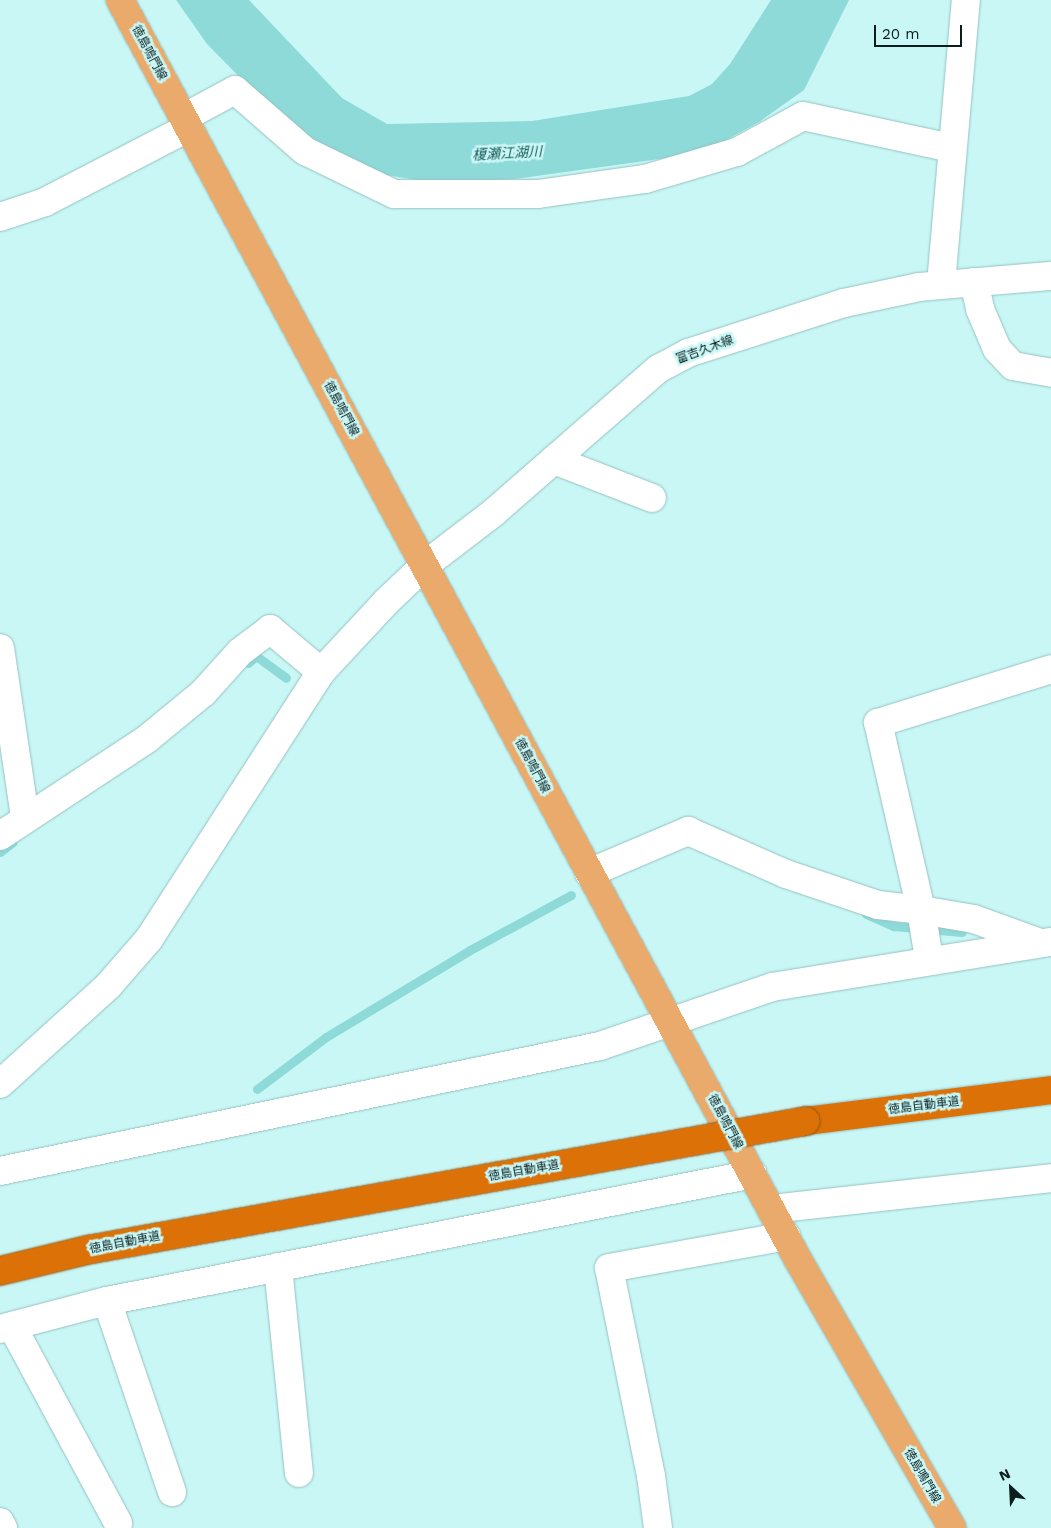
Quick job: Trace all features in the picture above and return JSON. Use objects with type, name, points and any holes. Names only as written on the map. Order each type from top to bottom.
[{"type":"highway","name":"徳島自動車道","points":[[0,1270],[87,1250],[806,1121],[1051,1090]]},
{"type":"main road","name":"徳島鳴門線","points":[[127,2],[186,123],[589,873],[786,1236],[952,1528]]},
{"type":"street","points":[[941,284],[951,148],[966,0]]},
{"type":"street","points":[[0,217],[45,202],[186,123],[234,90],[305,151],[394,194],[538,194],[645,179],[737,152],[803,116],[951,148]]},
{"type":"street","name":"富吉久木線","points":[[0,1084],[109,986],[149,939],[321,672],[386,602],[425,565],[554,460],[658,369],[688,353],[844,304],[941,284],[1051,276]]},
{"type":"street","points":[[974,282],[980,309],[997,349],[1013,366],[1051,373]]},
{"type":"street","points":[[554,460],[652,498]]},
{"type":"street","points":[[0,836],[148,739],[203,693],[240,652],[270,629],[321,672]]},
{"type":"street","points":[[0,648],[9,778],[25,818]]},
{"type":"street","points":[[925,932],[878,723],[1051,669]]},
{"type":"street","points":[[589,873],[688,831],[786,874],[878,905],[925,932],[1045,942]]},
{"type":"street","points":[[0,1171],[600,1046],[671,1023],[925,932],[974,919],[1045,942]]},
{"type":"street","points":[[118,1523],[6,1328],[107,1301],[753,1174]]},
{"type":"street","points":[[772,1209],[1051,1178]]},
{"type":"street","points":[[658,1528],[651,1476],[609,1268],[786,1236]]},
{"type":"street","points":[[278,1267],[299,1473]]},
{"type":"street","points":[[107,1301],[172,1492]]},
{"type":"street","points":[[0,1522],[4,1528]]},
{"type":"water","name":"榎瀬江湖川","points":[[176,0],[249,0],[342,98],[387,124],[532,121],[689,96],[712,84],[730,64],[771,0],[849,0],[804,90],[759,122],[703,153],[515,179],[435,183],[362,171],[279,117],[207,44]]},
{"type":"waterway","points":[[248,663],[256,656],[286,678]]},
{"type":"waterway","points":[[0,852],[13,842]]},
{"type":"waterway","points":[[257,1089],[326,1037],[470,950],[571,895]]},
{"type":"waterway","points":[[866,914],[893,926],[962,932]]}]
